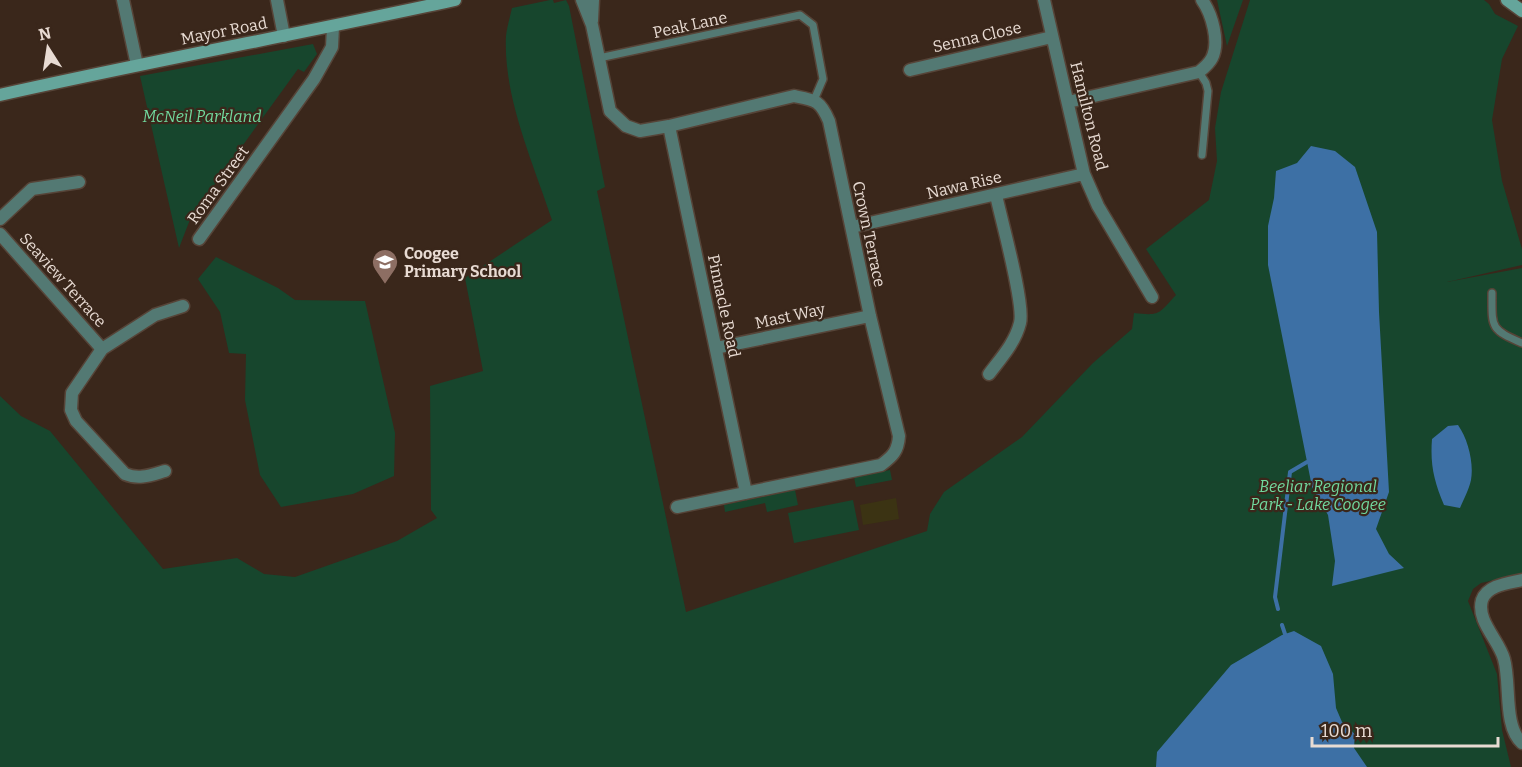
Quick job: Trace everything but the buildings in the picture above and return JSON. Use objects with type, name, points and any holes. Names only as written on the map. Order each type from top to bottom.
[{"type":"main road","name":"Mayor Road","points":[[0,95],[137,64],[333,27],[455,0]]},
{"type":"main road","points":[[1507,0],[1522,11]]},
{"type":"street","points":[[123,0],[137,64]]},
{"type":"street","points":[[277,0],[284,36]]},
{"type":"street","points":[[582,0],[592,25],[609,111],[626,126],[640,131],[794,96],[814,100]]},
{"type":"street","points":[[592,25],[593,0]]},
{"type":"street","name":"Hamilton Road","points":[[1044,0],[1084,174],[1098,206],[1152,297]]},
{"type":"street","points":[[1068,102],[1199,72],[1211,61],[1215,52],[1214,32],[1202,0]]},
{"type":"street","name":"Roma Street","points":[[199,239],[314,79],[332,47],[333,27]]},
{"type":"street","name":"Senna Close","points":[[910,70],[1053,37]]},
{"type":"street","name":"Crown Terrace","points":[[677,507],[881,465],[893,456],[899,446],[899,436],[870,316],[829,121],[823,108],[814,100]]},
{"type":"street","name":"Pinnacle Road","points":[[669,126],[746,493]]},
{"type":"street","name":"Nawa Rise","points":[[852,227],[1084,174]]},
{"type":"street","points":[[0,219],[32,189],[79,182]]},
{"type":"street","points":[[989,374],[1012,345],[1021,321],[1018,292],[996,195]]},
{"type":"street","name":"Seaview Terrace","points":[[0,234],[102,349]]},
{"type":"street","points":[[165,471],[133,478],[125,474],[76,421],[71,410],[72,393],[102,349],[155,315],[183,306]]},
{"type":"street","name":"Mast Way","points":[[716,348],[870,316]]},
{"type":"street","points":[[1522,580],[1491,589],[1483,598],[1480,613],[1503,655],[1508,674],[1511,726],[1516,738],[1522,743]]},
{"type":"lane","name":"Peak Lane","points":[[600,58],[800,15],[813,25],[823,79],[814,100]]},
{"type":"lane","points":[[1199,72],[1208,91],[1202,155]]},
{"type":"lane","points":[[1492,293],[1494,326],[1499,333],[1522,343]]},
{"type":"green space","name":"Beeliar Regional Park - Lake Coogee","points":[[550,0],[554,3],[566,0],[569,6],[605,187],[597,191],[686,612],[927,531],[930,514],[944,492],[1022,437],[1093,363],[1132,329],[1134,313],[1154,314],[1166,306],[1176,295],[1146,249],[1209,200],[1217,161],[1215,128],[1221,92],[1250,0],[1484,0],[1495,14],[1518,26],[1502,59],[1492,120],[1502,181],[1522,249],[1522,265],[1447,282],[1522,268],[1522,574],[1481,583],[1473,589],[1468,601],[1497,674],[1502,730],[1511,767],[0,767],[0,396],[21,416],[50,431],[163,569],[237,558],[264,574],[295,577],[397,541],[437,518],[431,510],[430,386],[483,371],[465,278],[552,220],[514,106],[506,59],[506,36],[512,8]]},
{"type":"green space","points":[[1217,0],[1243,0],[1227,46]]},
{"type":"green space","name":"McNeil Parkland","points":[[313,44],[317,54],[304,72],[298,69],[191,217],[179,248],[140,76]]},
{"type":"green space","points":[[216,257],[278,288],[295,300],[365,301],[395,433],[394,476],[353,494],[281,507],[260,475],[245,400],[246,354],[229,353],[220,312],[198,279]]},
{"type":"green space","points":[[890,470],[892,480],[856,487],[854,477]]},
{"type":"green space","points":[[795,490],[798,505],[767,512],[765,503],[725,512],[724,505]]},
{"type":"green space","points":[[853,500],[859,530],[794,543],[788,513]]},
{"type":"sand","points":[[896,498],[899,519],[863,525],[860,505]]},
{"type":"water","points":[[1311,146],[1335,151],[1355,167],[1377,232],[1389,492],[1376,529],[1389,554],[1404,568],[1332,586],[1335,561],[1328,515],[1312,487],[1268,265],[1268,226],[1274,198],[1276,171],[1297,163]]},
{"type":"water","points":[[1458,425],[1467,444],[1472,466],[1470,483],[1460,508],[1444,505],[1432,465],[1432,439],[1448,426]]},
{"type":"water","points":[[1294,631],[1321,646],[1333,674],[1336,708],[1342,722],[1355,734],[1354,748],[1367,767],[1156,767],[1157,752],[1231,665],[1282,635]]},
{"type":"waterway","points":[[1278,609],[1275,597],[1290,472],[1307,462]]},
{"type":"waterway","points":[[1282,625],[1285,634]]},
{"type":"place","name":"Coogee Primary School","points":[[385,285]]}]
